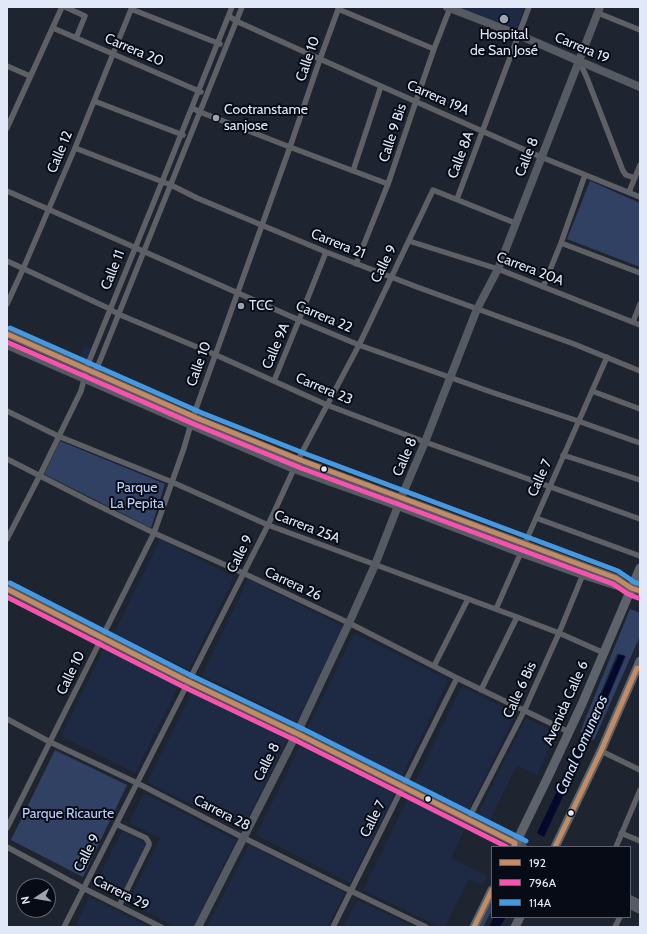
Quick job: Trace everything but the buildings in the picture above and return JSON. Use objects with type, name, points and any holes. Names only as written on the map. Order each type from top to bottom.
[{"type":"main road","name":"Carrera 19","points":[[448,8],[519,35],[640,87]]},
{"type":"main road","name":"Calle 8","points":[[198,927],[296,733],[349,624],[375,565],[451,378],[477,309],[498,269],[599,10]]},
{"type":"main road","points":[[7,334],[193,417],[521,552],[584,571]]},
{"type":"main road","points":[[7,345],[294,469],[400,502],[524,544],[614,585],[636,590]]},
{"type":"main road","name":"Avenida Calle 6","points":[[517,846],[604,653],[636,590],[640,568]]},
{"type":"main road","points":[[7,589],[189,682],[296,733],[517,846]]},
{"type":"main road","points":[[555,846],[601,751],[639,666]]},
{"type":"main road","points":[[474,927],[491,892]]},
{"type":"main road","points":[[631,900],[640,904]]},
{"type":"main road","points":[[631,906],[640,910]]},
{"type":"main road","points":[[515,927],[520,918]]},
{"type":"street","points":[[7,128],[62,7]]},
{"type":"street","points":[[65,7],[84,16],[76,38]]},
{"type":"street","name":"Calle 11","points":[[7,539],[81,391],[86,369],[232,7]]},
{"type":"street","name":"Calle 11","points":[[95,373],[242,7]]},
{"type":"street","name":"Calle 8A","points":[[457,199],[529,7]]},
{"type":"street","points":[[132,8],[226,47]]},
{"type":"street","name":"Calle 12","points":[[7,304],[75,148],[132,8]]},
{"type":"street","points":[[339,8],[434,49]]},
{"type":"street","name":"Calle 10","points":[[7,828],[154,533],[193,417],[339,8]]},
{"type":"street","name":"Calle 9 Bis","points":[[356,264],[388,184],[448,8]]},
{"type":"street","points":[[599,10],[640,30]]},
{"type":"street","name":"Carrera 19A","points":[[229,16],[236,21],[320,59],[541,157],[640,197]]},
{"type":"street","name":"Carrera 20","points":[[53,28],[207,94]]},
{"type":"street","points":[[579,61],[623,171],[626,175],[635,178]]},
{"type":"street","points":[[7,66],[30,76]]},
{"type":"street","points":[[353,170],[381,86]]},
{"type":"street","points":[[94,101],[189,138]]},
{"type":"street","points":[[192,108],[388,184]]},
{"type":"street","name":"Carrera 21","points":[[75,148],[171,185],[197,198],[390,278],[574,344],[640,371]]},
{"type":"street","points":[[629,192],[640,165]]},
{"type":"street","points":[[543,287],[585,175]]},
{"type":"street","name":"Calle 9","points":[[64,927],[268,525],[298,460],[359,345],[433,190],[457,199]]},
{"type":"street","name":"Carrera 22","points":[[7,191],[359,345],[640,443]]},
{"type":"street","points":[[457,199],[515,223]]},
{"type":"street","name":"Carrera 20A","points":[[409,241],[498,269],[640,325]]},
{"type":"street","points":[[560,243],[640,273]]},
{"type":"street","name":"Calle 9A","points":[[274,381],[300,320],[326,252]]},
{"type":"street","name":"Carrera 23","points":[[7,261],[118,314],[216,355],[327,405],[425,442],[640,519]]},
{"type":"street","points":[[633,322],[640,304]]},
{"type":"street","name":"Calle 7","points":[[496,609],[606,357]]},
{"type":"street","points":[[592,391],[640,409]]},
{"type":"street","name":"Carrera 25A","points":[[7,411],[58,436],[172,482],[268,525],[496,609],[559,633],[604,653]]},
{"type":"street","points":[[564,455],[640,480]]},
{"type":"street","name":"Carrera 26","points":[[7,459],[154,533],[243,573],[569,732]]},
{"type":"street","points":[[536,518],[640,556]]},
{"type":"street","name":"Calle 6 Bis","points":[[468,820],[524,711],[559,633],[584,571]]},
{"type":"street","points":[[434,666],[468,599]]},
{"type":"street","points":[[481,690],[517,617]]},
{"type":"street","name":"Calle 7","points":[[332,927],[457,678]]},
{"type":"street","name":"Carrera 28","points":[[7,719],[50,742],[137,783],[244,838],[426,927]]},
{"type":"street","points":[[601,751],[640,770]]},
{"type":"street","points":[[616,846],[640,790]]},
{"type":"street","points":[[116,824],[146,838],[149,843],[119,906]]},
{"type":"street","points":[[621,833],[640,841]]},
{"type":"street","name":"Carrera 29","points":[[7,847],[83,888],[161,927]]},
{"type":"street","points":[[615,927],[620,918]]},
{"type":"shaded area","name":"Hospital de San José","points":[[457,7],[525,7],[516,31]]},
{"type":"shaded area","points":[[84,346],[92,349],[89,360],[85,362],[85,366],[78,363]]},
{"type":"shaded area","points":[[160,539],[234,577],[189,670],[114,633]]},
{"type":"shaded area","points":[[248,579],[343,626],[297,722],[202,675]]},
{"type":"shaded area","points":[[354,633],[449,680],[402,776],[307,729]]},
{"type":"shaded area","points":[[105,646],[180,683],[135,773],[61,736]]},
{"type":"shaded area","points":[[462,686],[516,714],[468,811],[414,784]]},
{"type":"shaded area","points":[[193,690],[288,738],[242,830],[147,782]]},
{"type":"shaded area","points":[[526,718],[556,733],[537,775],[517,765],[489,822],[477,816]]},
{"type":"shaded area","points":[[301,744],[396,792],[350,883],[256,835]]},
{"type":"shaded area","points":[[144,793],[236,840],[193,927],[176,927],[128,902],[160,838],[129,823]]},
{"type":"shaded area","points":[[408,798],[466,827],[451,858],[487,876],[483,885],[469,879],[445,927],[440,927],[363,890]]},
{"type":"shaded area","points":[[122,831],[147,843],[120,897],[95,885]]},
{"type":"shaded area","points":[[249,844],[345,893],[327,927],[207,927]]},
{"type":"shaded area","points":[[89,897],[149,927],[75,927]]},
{"type":"shaded area","points":[[357,900],[414,927],[343,927]]},
{"type":"green space","points":[[590,181],[640,203],[640,267],[567,239]]},
{"type":"green space","name":"Parque La Pepita","points":[[60,441],[165,484],[151,528],[44,474]]},
{"type":"green space","points":[[630,609],[640,613],[640,636],[594,740],[591,738],[626,656],[617,654],[583,734],[580,732]]},
{"type":"green space","name":"Parque Ricaurte","points":[[55,750],[127,785],[83,877],[11,840]]},
{"type":"green space","points":[[491,902],[491,912],[483,927],[479,927]]},
{"type":"water","name":"Canal Comuneros","points":[[619,654],[625,656],[590,738],[544,837],[537,833],[584,734]]},
{"type":"water","points":[[494,918],[505,918],[500,927],[489,927]]},
{"type":"transit line","name":"114A","points":[[10,328],[202,413],[306,454],[618,571],[634,582],[640,584]]},
{"type":"transit line","name":"192","points":[[7,334],[199,419],[303,461],[616,578],[631,588],[640,591]]},
{"type":"transit line","name":"796A","points":[[7,342],[196,425],[301,468],[613,584],[628,594],[638,598]]},
{"type":"transit line","name":"114A","points":[[10,583],[188,674],[303,729],[526,841]]},
{"type":"transit line","name":"192","points":[[7,589],[185,680],[300,735],[515,843],[514,846]]},
{"type":"transit line","name":"796A","points":[[7,597],[182,686],[297,741],[505,846]]},
{"type":"transit line","name":"192","points":[[555,846],[601,751],[637,668],[640,669]]},
{"type":"transit line","name":"192","points":[[474,927],[491,892]]},
{"type":"place","name":"Hospital de San José","points":[[504,19]]},
{"type":"place","name":"Cootranstame sanjose","points":[[216,118]]},
{"type":"place","name":"TCC","points":[[241,306]]}]
